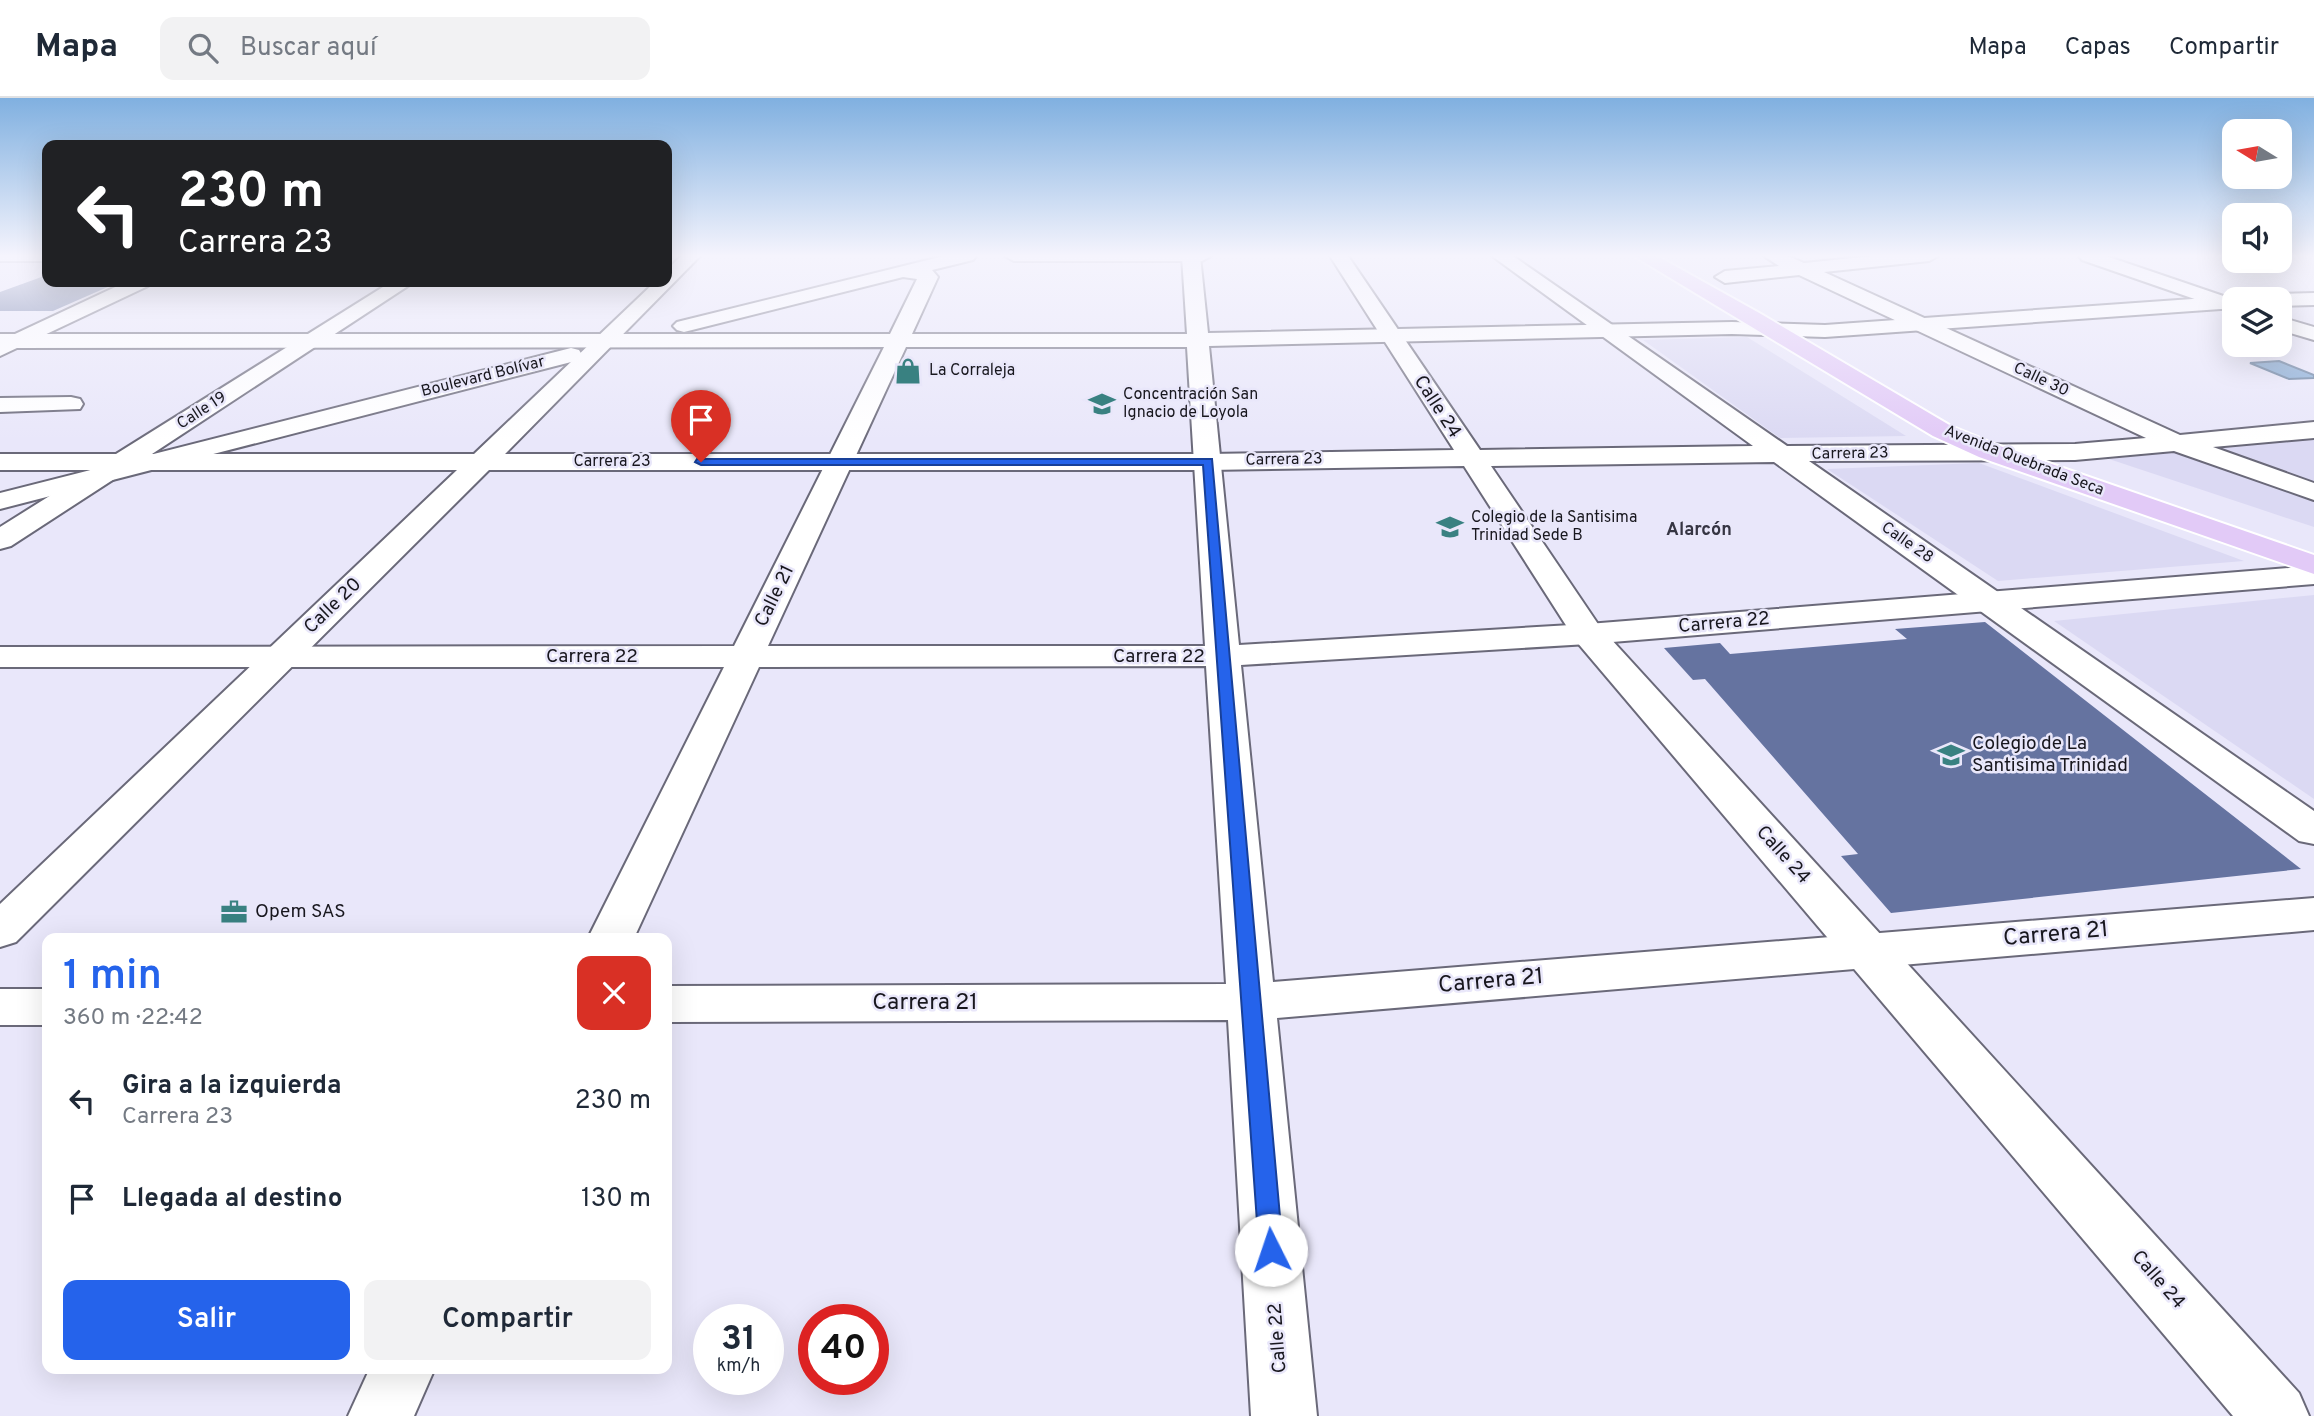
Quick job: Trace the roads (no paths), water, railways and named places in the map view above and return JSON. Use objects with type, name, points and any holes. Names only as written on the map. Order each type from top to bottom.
[{"type":"main road","name":"Avenida Quebrada Seca","points":[[1770,318],[1942,431],[1988,451],[2314,565]]},
{"type":"main road","name":"Avenida Quebrada Seca","points":[[1812,331],[1982,426],[2314,543]]},
{"type":"street","points":[[5,344],[63,318]]},
{"type":"street","name":"Calle 19","points":[[0,540],[349,318]]},
{"type":"street","name":"Calle 20","points":[[0,931],[628,318]]},
{"type":"street","name":"Boulevard Bolívar","points":[[0,501],[122,462],[699,318]]},
{"type":"street","name":"Calle 21","points":[[613,933],[908,318]]},
{"type":"street","name":"Calle 22","points":[[1196,318],[1284,1416]]},
{"type":"street","name":"Calle 24","points":[[1379,318],[1588,634],[2276,1416]]},
{"type":"street","name":"Calle 28","points":[[1587,318],[2314,831]]},
{"type":"street","points":[[5,344],[1198,340],[1606,331],[1704,318]]},
{"type":"street","points":[[1778,318],[1812,331],[2031,318]]},
{"type":"street","name":"Calle 30","points":[[1905,318],[2180,444],[2314,492]]},
{"type":"street","points":[[2292,327],[2314,334]]},
{"type":"street","name":"Boulevard Bolívar","points":[[0,485],[237,440],[604,341]]},
{"type":"street","points":[[0,405],[71,404]]},
{"type":"street","name":"Carrera 23","points":[[0,462],[1208,462],[1470,457],[1783,456],[2050,452],[2180,444],[2314,430]]},
{"type":"street","points":[[211,463],[215,452],[237,440]]},
{"type":"street","name":"Carrera 22","points":[[0,657],[1224,656],[1588,634],[2314,575]]},
{"type":"street","name":"Carrera 21","points":[[672,1004],[1252,1002],[2314,914]]},
{"type":"street","points":[[0,1007],[42,1007]]},
{"type":"street","points":[[382,1416],[401,1374]]},
{"type":"water","points":[[2279,361],[2314,375],[2314,378],[2289,379],[2250,363]]},
{"type":"place","name":"La Corraleja","points":[[908,371]]},
{"type":"place","name":"Concentración San Ignacio de Loyola","points":[[1102,404]]},
{"type":"place","name":"Colegio de la Santisima Trinidad Sede B","points":[[1450,527]]},
{"type":"place","name":"Colegio de La Santisima Trinidad","points":[[1951,755]]},
{"type":"place","name":"Opem SAS","points":[[234,912]]},
{"type":"district","name":"Alarcón","points":[[1699,530]]}]
